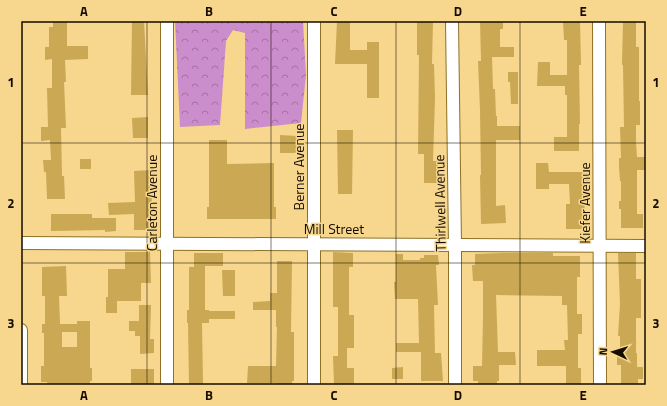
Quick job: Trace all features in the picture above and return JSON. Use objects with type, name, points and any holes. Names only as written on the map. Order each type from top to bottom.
[{"type":"street","name":"Carleton Avenue","points":[[167,21],[167,385]]},
{"type":"street","name":"Berner Avenue","points":[[314,21],[314,385]]},
{"type":"street","name":"Thirlwell Avenue","points":[[452,21],[455,385]]},
{"type":"street","name":"Kiefer Avenue","points":[[599,21],[600,385]]},
{"type":"street","name":"Mill Street","points":[[21,243],[646,246]]},
{"type":"street","points":[[21,330],[21,385]]},
{"type":"green space","points":[[175,21],[303,21],[306,75],[301,123],[245,129],[245,33],[233,30],[226,41],[220,125],[180,127]]},
{"type":"building","points":[[53,21],[67,21],[67,46],[88,46],[88,59],[65,60],[66,82],[64,82],[66,128],[61,128],[62,176],[64,176],[65,199],[47,199],[46,172],[44,172],[43,160],[51,160],[50,140],[41,141],[41,127],[48,127],[47,88],[52,88],[52,59],[45,60],[45,47],[49,47],[49,27],[53,27]]},
{"type":"building","points":[[132,21],[144,21],[148,95],[131,95]]},
{"type":"building","points":[[337,21],[350,21],[350,50],[367,50],[367,42],[379,42],[379,98],[367,98],[367,64],[335,64]]},
{"type":"building","points":[[417,21],[433,21],[432,64],[434,64],[435,98],[433,161],[438,161],[438,183],[424,183],[424,154],[418,154],[419,55],[417,55]]},
{"type":"building","points":[[480,21],[503,21],[503,29],[500,29],[500,47],[514,47],[514,57],[492,57],[493,89],[495,89],[497,126],[520,126],[520,140],[496,140],[496,206],[505,205],[506,223],[481,224],[478,61],[481,61]]},
{"type":"building","points":[[563,21],[580,21],[581,65],[579,65],[579,151],[554,151],[554,137],[567,137],[567,95],[565,95],[565,86],[537,86],[538,62],[550,62],[550,75],[567,75],[567,40],[564,40]]},
{"type":"building","points":[[623,21],[636,21],[636,47],[639,47],[640,125],[636,125],[636,142],[637,157],[646,157],[646,170],[637,170],[637,214],[643,214],[643,228],[621,228],[621,209],[619,209],[619,201],[621,201],[619,167],[619,158],[621,158],[620,127],[624,127],[622,65]]},
{"type":"building","points":[[508,72],[518,72],[518,104],[511,104]]},
{"type":"building","points":[[148,117],[148,138],[133,138],[132,118]]},
{"type":"building","points":[[337,130],[353,130],[352,194],[338,194]]},
{"type":"building","points":[[280,135],[298,136],[298,153],[280,153]]},
{"type":"building","points":[[209,140],[227,140],[227,164],[274,163],[274,207],[276,207],[276,219],[207,219],[207,207],[209,207]]},
{"type":"building","points":[[80,159],[91,159],[91,169],[80,169]]},
{"type":"building","points":[[536,163],[548,163],[549,172],[589,172],[589,184],[584,184],[585,229],[566,229],[566,204],[570,204],[569,184],[549,184],[549,189],[536,189]]},
{"type":"building","points":[[151,170],[152,208],[150,208],[149,214],[149,230],[134,230],[134,214],[109,215],[108,203],[135,202],[134,171]]},
{"type":"building","points":[[51,214],[92,214],[92,218],[116,218],[116,231],[51,231]]},
{"type":"building","points":[[125,252],[150,252],[151,283],[141,283],[141,301],[117,301],[117,313],[106,313],[106,297],[108,297],[108,269],[125,269]]},
{"type":"building","points":[[333,252],[353,253],[353,267],[349,267],[349,315],[354,315],[354,348],[347,348],[347,368],[354,368],[354,385],[334,385],[333,356],[338,356],[338,307],[333,307]]},
{"type":"building","points":[[194,253],[223,253],[223,266],[205,266],[205,310],[235,311],[235,319],[209,319],[209,323],[202,323],[203,384],[189,384],[187,310],[189,310],[189,267],[194,267]]},
{"type":"building","points":[[553,253],[553,256],[580,256],[580,277],[577,277],[577,314],[582,314],[582,334],[578,334],[578,368],[581,368],[581,385],[566,385],[566,366],[537,366],[537,350],[565,350],[564,340],[568,340],[567,305],[562,305],[562,296],[496,295],[498,352],[515,352],[516,365],[499,365],[499,381],[497,381],[497,385],[478,385],[478,381],[473,381],[473,366],[482,366],[483,281],[473,281],[472,265],[475,265],[475,254]]},
{"type":"building","points":[[618,253],[636,253],[636,279],[641,279],[641,318],[636,318],[636,353],[637,367],[643,367],[643,379],[638,379],[638,385],[621,385],[621,365],[617,365],[617,353],[620,353],[620,336],[618,336],[620,304]]},
{"type":"building","points":[[396,254],[403,254],[403,260],[420,260],[420,258],[424,258],[424,255],[438,255],[439,265],[436,265],[438,305],[434,305],[435,353],[441,353],[443,381],[421,381],[421,352],[396,352],[396,343],[419,343],[418,299],[395,299],[394,282],[396,282]]},
{"type":"building","points":[[277,261],[292,261],[291,332],[294,332],[294,381],[292,381],[292,385],[277,385],[277,383],[247,383],[248,366],[276,366],[276,310],[253,310],[253,302],[270,301],[270,293],[277,293]]},
{"type":"building","points":[[66,266],[67,296],[59,296],[60,324],[77,324],[77,321],[90,321],[90,368],[92,368],[92,381],[90,381],[90,385],[47,385],[47,382],[41,382],[41,366],[44,366],[44,333],[42,333],[42,324],[45,324],[45,296],[42,296],[42,267]],"holes":[[[62,332],[77,332],[77,347],[62,347]]]},
{"type":"building","points":[[222,270],[235,270],[235,296],[223,296]]},
{"type":"building","points":[[139,305],[151,305],[150,339],[154,339],[154,353],[140,354],[140,336],[135,336],[135,331],[129,331],[129,321],[139,321]]},
{"type":"building","points":[[403,367],[403,379],[392,379],[392,368]]},
{"type":"building","points":[[131,369],[154,369],[154,385],[131,385]]}]
